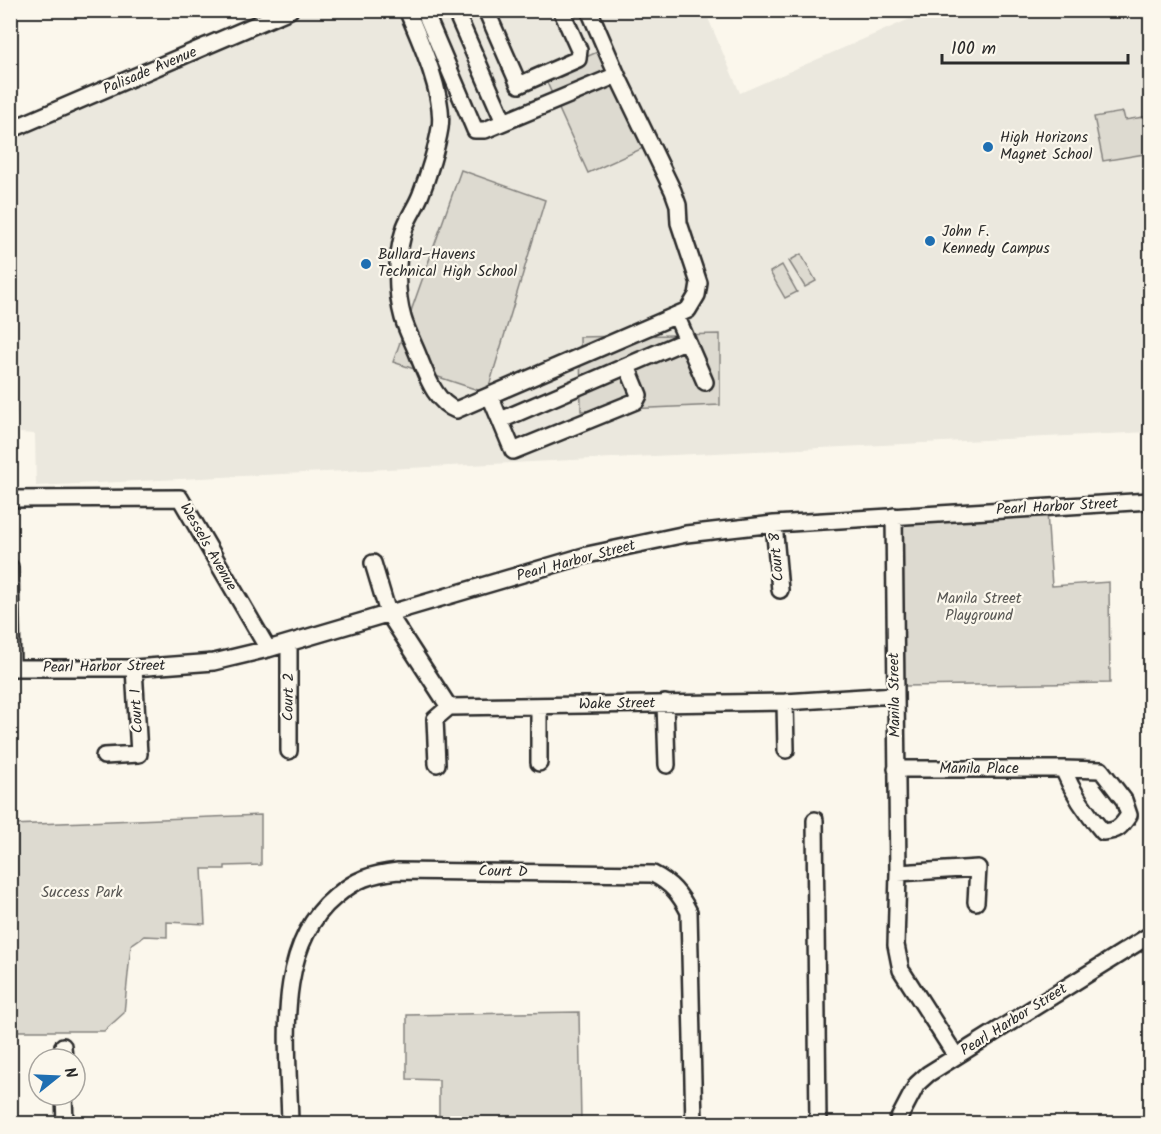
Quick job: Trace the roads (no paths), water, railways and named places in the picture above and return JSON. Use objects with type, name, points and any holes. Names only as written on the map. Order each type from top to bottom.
[{"type":"street","name":"Palisade Avenue","points":[[10,130],[290,10]]},
{"type":"street","points":[[407,10],[420,41],[441,108],[440,128],[421,194],[405,228],[398,270],[399,300],[403,320],[437,395],[447,406],[456,410],[688,310],[697,295],[699,283],[679,224],[678,205],[673,191],[617,75],[589,10]]},
{"type":"street","points":[[424,10],[475,130],[485,130],[617,75]]},
{"type":"street","points":[[454,10],[504,122]]},
{"type":"street","points":[[486,10],[519,85],[578,59],[579,50],[561,10]]},
{"type":"street","points":[[676,315],[705,382]]},
{"type":"street","points":[[501,420],[687,340]]},
{"type":"street","points":[[490,396],[513,451],[636,401],[639,395],[627,366]]},
{"type":"street","name":"Wessels Avenue","points":[[10,499],[180,498],[268,649]]},
{"type":"street","name":"Pearl Harbor Street","points":[[11,668],[134,668],[214,662],[268,649],[597,553],[686,534],[774,524],[1150,501]]},
{"type":"street","name":"Manila Street","points":[[894,516],[898,873],[896,945],[901,970],[956,1056]]},
{"type":"street","name":"Court 8","points":[[774,524],[780,590]]},
{"type":"street","points":[[373,563],[388,613],[449,707],[435,719],[437,764]]},
{"type":"street","points":[[10,567],[11,668]]},
{"type":"street","name":"Court 2","points":[[289,643],[289,752]]},
{"type":"street","name":"Court 1","points":[[104,756],[139,754],[134,668]]},
{"type":"street","name":"Wake Street","points":[[449,707],[785,702],[895,696]]},
{"type":"street","points":[[785,702],[786,750]]},
{"type":"street","points":[[665,703],[667,765]]},
{"type":"street","points":[[539,706],[539,763]]},
{"type":"street","name":"Manila Place","points":[[896,769],[1063,769],[1101,770],[1124,800],[1128,815],[1116,831],[1103,832],[1091,819],[1071,788],[1063,769]]},
{"type":"street","points":[[815,820],[818,1124]]},
{"type":"street","points":[[898,873],[978,868],[976,902]]},
{"type":"street","name":"Court D","points":[[290,1124],[288,1012],[291,978],[303,940],[322,908],[341,892],[375,874],[398,871],[653,874],[666,880],[680,894],[689,912],[694,1124]]},
{"type":"street","name":"Pearl Harbor Street","points":[[896,1124],[917,1084],[928,1074],[1150,935]]},
{"type":"street","points":[[64,1107],[65,1124]]},
{"type":"place","name":"High Horizons Magnet School","points":[[988,147]]},
{"type":"place","name":"John F. Kennedy Campus","points":[[930,241]]},
{"type":"place","name":"Bullard–Havens Technical High School","points":[[366,264]]},
{"type":"park label","name":"Manila Street Playground","points":[[979,608]]},
{"type":"park label","name":"Success Park","points":[[82,893]]}]
